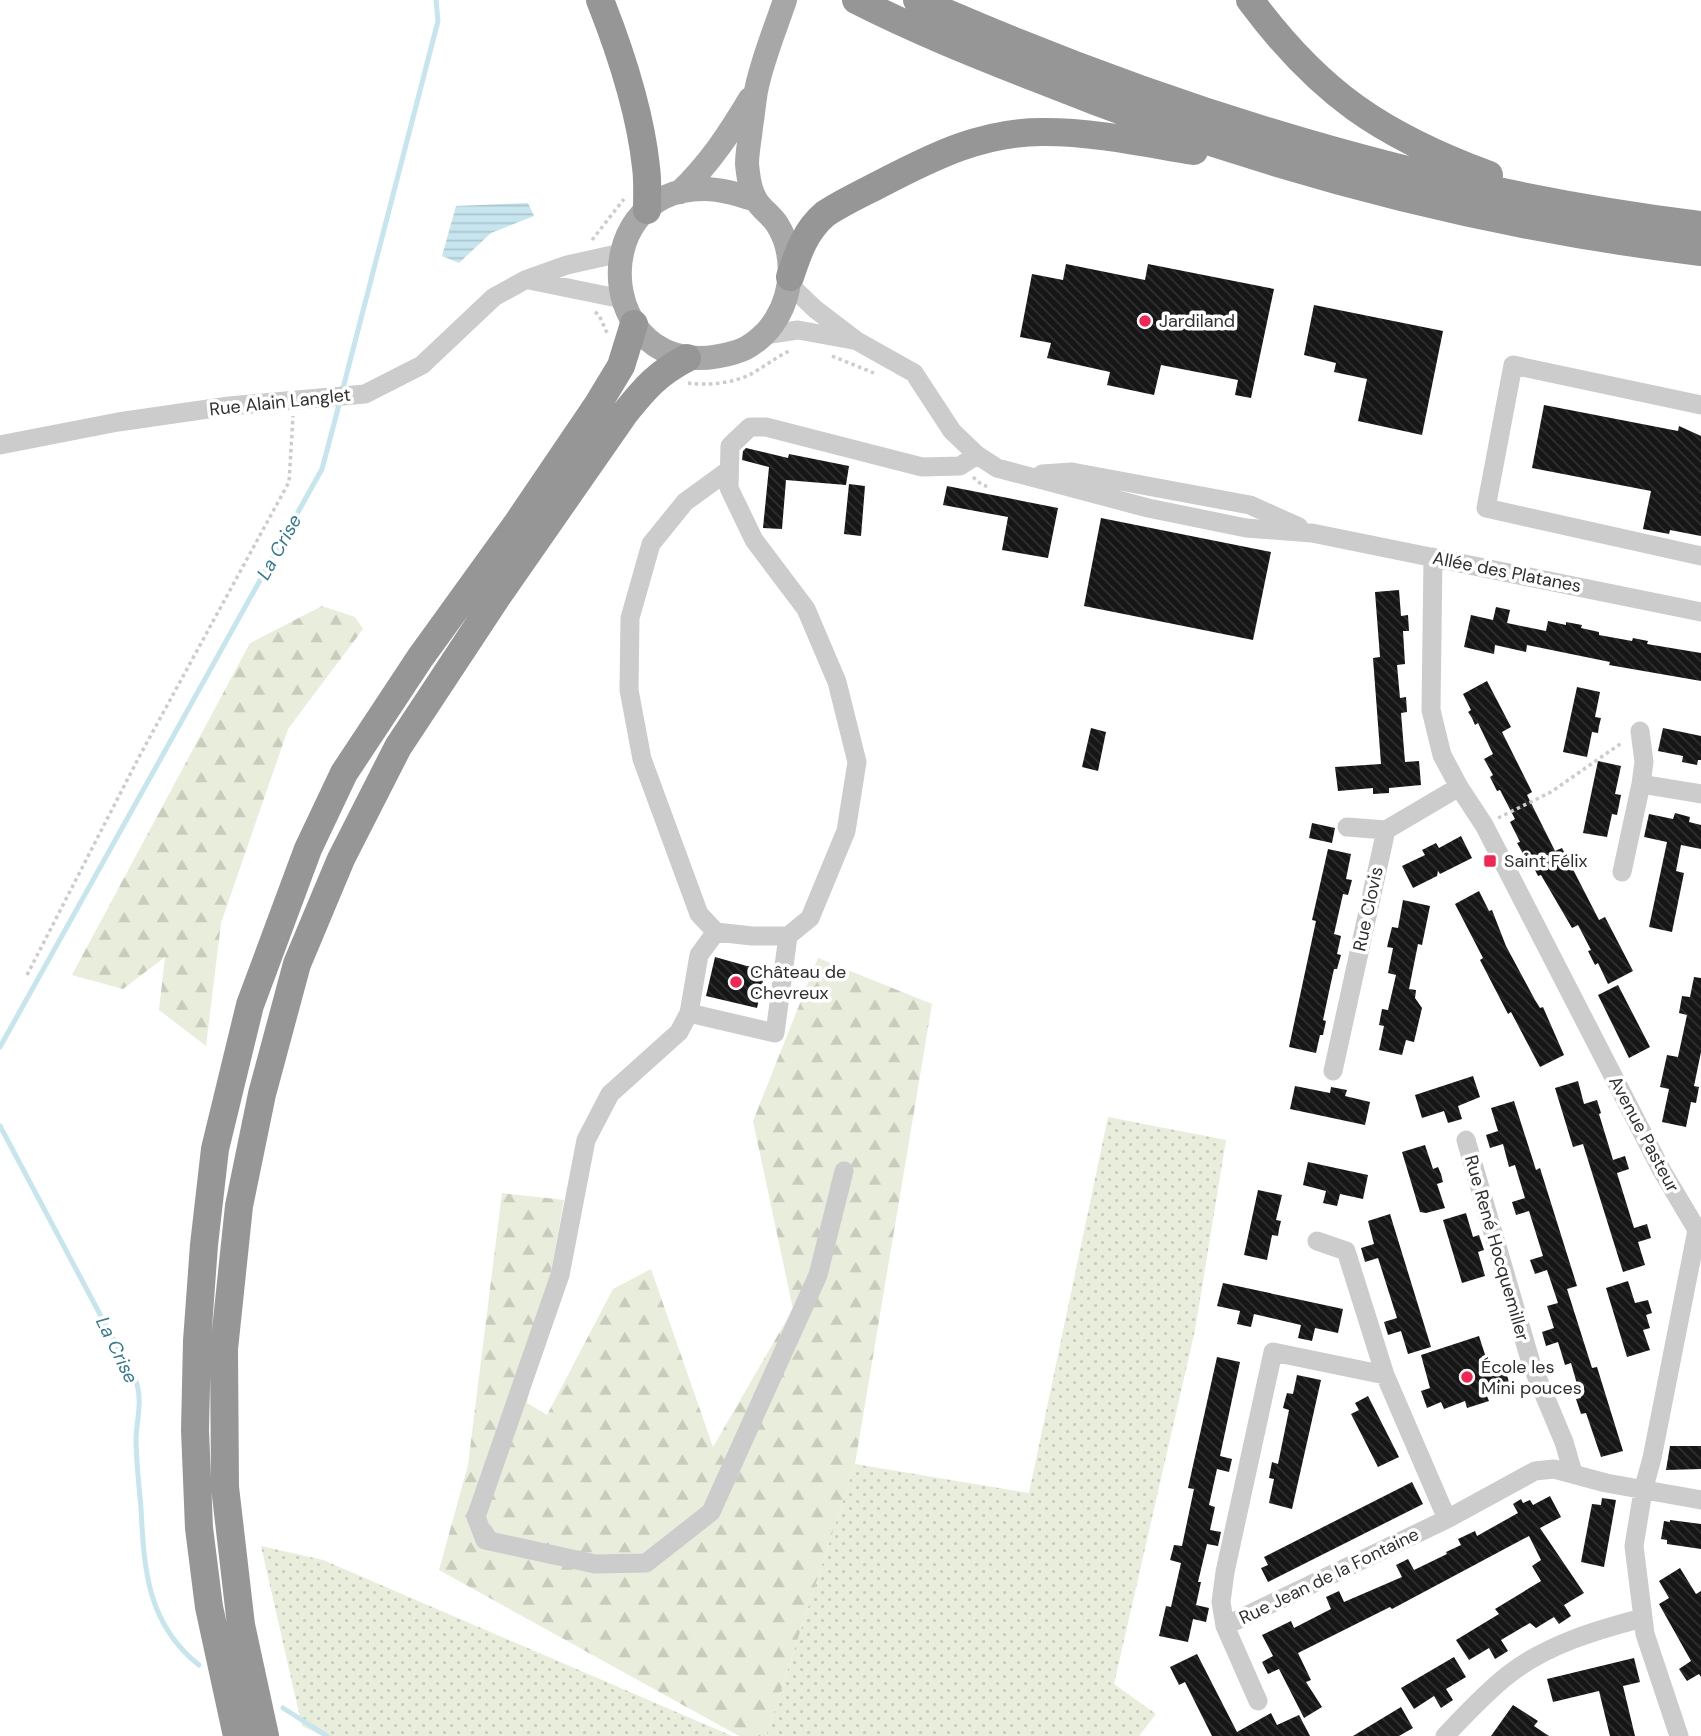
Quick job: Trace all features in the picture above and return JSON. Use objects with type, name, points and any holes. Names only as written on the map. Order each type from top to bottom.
[{"type":"highway","points":[[600,0],[622,61],[643,147],[646,168],[636,204]]},
{"type":"highway","points":[[856,0],[930,35],[1066,90],[1278,163],[1485,216],[1616,240],[1701,252]]},
{"type":"highway","points":[[918,0],[1118,81],[1272,133],[1422,175],[1573,206],[1701,225]]},
{"type":"highway","points":[[1250,0],[1309,70],[1338,96],[1367,116],[1440,156],[1573,206]]},
{"type":"highway","points":[[789,281],[803,241],[825,214],[925,160],[983,139],[1025,132],[1068,132],[1278,163]]},
{"type":"highway","points":[[237,1736],[231,1719],[209,1607],[199,1528],[195,1430],[197,1341],[215,1149],[250,1005],[307,849],[344,773],[420,658],[531,503],[621,366],[634,324]]},
{"type":"highway","points":[[265,1736],[241,1625],[225,1487],[224,1349],[239,1206],[262,1094],[297,964],[341,859],[398,747],[497,597],[625,413],[647,385],[664,370],[686,370]]},
{"type":"main road","points":[[756,200],[705,188],[636,204],[631,229],[621,253],[618,276],[622,299],[634,324],[686,370],[741,351],[764,335],[781,312],[789,281],[788,252],[778,225],[756,200],[747,163],[756,89],[785,0]]},
{"type":"main road","points":[[680,192],[704,169],[729,136],[756,89]]},
{"type":"street","name":"Rue Alain Langlet","points":[[0,445],[146,418],[229,406],[365,394],[422,365],[494,297],[525,280],[580,262],[621,253]]},
{"type":"street","points":[[525,280],[582,289],[622,299]]},
{"type":"street","name":"Allée des Platanes","points":[[789,281],[815,309],[857,341],[914,373],[952,431],[977,455],[997,468],[1024,475],[1072,472],[1250,505],[1312,533],[1701,612]]},
{"type":"street","name":"Allée des Platanes","points":[[764,335],[798,330],[857,341]]},
{"type":"street","points":[[1701,405],[1513,365],[1486,508],[1701,556]]},
{"type":"street","points":[[729,470],[685,502],[651,544],[629,618],[629,690],[642,759],[699,914],[716,932],[788,936],[810,918],[846,831],[857,762],[837,682],[806,609],[754,540],[729,488],[730,446],[750,427],[766,427],[922,467],[960,466],[977,455]]},
{"type":"street","name":"Avenue Pasteur","points":[[1433,558],[1431,710],[1442,755],[1484,825],[1662,1171],[1697,1230]]},
{"type":"street","points":[[1622,872],[1644,762],[1640,731]]},
{"type":"street","points":[[1641,784],[1701,794]]},
{"type":"street","points":[[1348,827],[1386,830],[1459,787]]},
{"type":"street","name":"Rue Clovis","points":[[1333,1071],[1386,830]]},
{"type":"street","points":[[716,932],[699,955],[689,1013],[679,1032],[610,1094],[586,1140],[560,1275],[476,1517],[485,1540],[595,1564],[646,1563],[711,1511],[818,1275],[844,1171]]},
{"type":"street","points":[[689,1013],[775,1033],[788,936]]},
{"type":"street","name":"Rue René Hocquemiller","points":[[1466,1140],[1526,1347],[1564,1442],[1573,1473]]},
{"type":"street","points":[[1679,1736],[1645,1634],[1634,1546],[1701,1209]]},
{"type":"street","points":[[1317,1241],[1346,1251],[1385,1375],[1447,1519]]},
{"type":"street","name":"Rue Jean de la Fontaine","points":[[1385,1375],[1273,1352],[1225,1572],[1221,1602],[1225,1626],[1447,1519],[1535,1471],[1554,1469],[1643,1491],[1701,1500]]},
{"type":"street","points":[[1445,1736],[1509,1675],[1536,1657],[1582,1636],[1643,1618]]},
{"type":"street","points":[[1225,1626],[1258,1701]]},
{"type":"path","points":[[580,262],[583,252],[636,204]]},
{"type":"path","points":[[582,289],[584,304],[599,315],[607,332],[604,354],[621,366]]},
{"type":"path","points":[[686,370],[722,383],[751,374],[773,358],[795,348]]},
{"type":"path","points":[[820,351],[884,377]]},
{"type":"path","points":[[27,975],[139,757],[289,482],[294,400]]},
{"type":"path","points":[[960,466],[982,485],[995,488]]},
{"type":"path","points":[[1484,825],[1551,792],[1640,731]]},
{"type":"green space","points":[[322,606],[355,617],[363,629],[288,729],[221,923],[206,1046],[159,1010],[165,957],[123,989],[72,975],[250,643]]},
{"type":"green space","points":[[818,958],[932,1004],[855,1464],[766,1736],[739,1736],[439,1570],[468,1465],[502,1193],[564,1200],[527,1403],[547,1415],[613,1289],[651,1269],[713,1447],[793,1309],[753,1121]]},
{"type":"green space","points":[[1108,1117],[1226,1140],[1195,1330],[1114,1684],[1156,1714],[1139,1736],[766,1736],[855,1464],[1029,1493]]},
{"type":"green space","points":[[261,1546],[323,1560],[732,1736],[323,1736],[302,1726]]},
{"type":"water","points":[[528,203],[534,216],[491,233],[459,263],[442,256],[456,206]]},
{"type":"building","name":"Jardiland","points":[[1066,264],[1145,280],[1148,264],[1274,289],[1251,398],[1235,395],[1238,380],[1161,365],[1154,395],[1107,385],[1110,372],[1047,358],[1051,343],[1020,337],[1032,274],[1063,280]]},
{"type":"building","points":[[1314,305],[1443,331],[1422,435],[1358,421],[1367,379],[1334,372],[1336,363],[1304,355]]},
{"type":"building","points":[[1544,405],[1678,431],[1679,426],[1701,436],[1701,536],[1670,530],[1669,534],[1643,529],[1651,491],[1532,468]]},
{"type":"building","points":[[746,448],[788,458],[789,454],[849,466],[846,485],[786,480],[782,529],[763,528],[769,467],[742,460]]},
{"type":"building","points":[[849,484],[865,486],[861,536],[844,534]]},
{"type":"building","points":[[947,486],[1058,508],[1048,558],[1002,550],[1008,517],[943,505]]},
{"type":"building","points":[[1101,518],[1271,552],[1253,640],[1084,606]]},
{"type":"building","points":[[1399,590],[1401,616],[1408,615],[1409,631],[1403,631],[1405,664],[1397,665],[1400,698],[1406,697],[1407,712],[1401,713],[1405,762],[1419,761],[1421,785],[1389,788],[1389,793],[1373,794],[1373,788],[1338,791],[1335,767],[1381,764],[1373,658],[1380,657],[1375,592]]},
{"type":"building","points":[[1496,607],[1510,610],[1507,623],[1546,631],[1548,621],[1566,625],[1566,622],[1582,625],[1581,628],[1599,632],[1599,635],[1632,641],[1633,638],[1648,641],[1647,644],[1701,653],[1701,681],[1609,665],[1610,662],[1527,645],[1526,652],[1495,645],[1494,654],[1464,647],[1471,615],[1493,620]]},
{"type":"building","points":[[1487,681],[1511,727],[1502,732],[1532,792],[1527,795],[1555,851],[1562,848],[1599,920],[1605,917],[1633,971],[1608,984],[1598,963],[1595,965],[1588,951],[1591,950],[1578,925],[1572,928],[1541,875],[1538,876],[1528,856],[1525,857],[1517,843],[1520,842],[1510,822],[1515,819],[1490,777],[1493,775],[1484,759],[1493,754],[1478,723],[1475,725],[1468,712],[1471,710],[1463,694]]},
{"type":"building","points":[[1577,687],[1600,692],[1595,717],[1601,718],[1598,733],[1592,732],[1587,757],[1563,752]]},
{"type":"building","points":[[1091,728],[1106,732],[1098,771],[1082,767]]},
{"type":"building","points":[[1663,728],[1701,736],[1701,760],[1698,760],[1697,765],[1682,762],[1683,756],[1658,751]]},
{"type":"building","points":[[1598,761],[1621,766],[1615,794],[1621,795],[1617,815],[1612,814],[1607,837],[1583,833]]},
{"type":"building","points":[[1675,813],[1690,817],[1689,822],[1701,825],[1701,849],[1681,845],[1676,871],[1684,873],[1672,932],[1649,927],[1667,842],[1644,837],[1649,814],[1673,819]]},
{"type":"building","points":[[1312,823],[1335,828],[1332,843],[1309,838]]},
{"type":"building","points":[[1461,836],[1472,858],[1440,874],[1438,871],[1437,876],[1413,888],[1402,866],[1425,855],[1422,850],[1436,843],[1439,848]]},
{"type":"building","points":[[1328,849],[1351,854],[1346,879],[1352,880],[1348,895],[1343,894],[1334,934],[1341,936],[1337,954],[1341,955],[1337,969],[1334,969],[1323,1020],[1326,1021],[1323,1035],[1320,1035],[1316,1053],[1289,1047],[1316,921],[1312,920]]},
{"type":"building","points":[[1479,891],[1489,911],[1492,910],[1506,946],[1535,1000],[1540,1008],[1543,1007],[1564,1055],[1540,1067],[1511,1012],[1508,1014],[1455,904]]},
{"type":"building","points":[[1403,900],[1430,906],[1422,945],[1418,944],[1409,989],[1416,990],[1415,998],[1422,1008],[1414,1042],[1406,1040],[1402,1055],[1379,1050],[1384,1026],[1379,1025],[1382,1009],[1388,1010],[1396,975],[1388,973],[1393,948],[1387,947],[1392,927],[1398,928]]},
{"type":"building","name":"Château de Chevreux","points":[[715,957],[766,968],[757,1008],[706,996]]},
{"type":"building","points":[[1694,977],[1701,978],[1701,1052],[1694,1086],[1699,1087],[1696,1103],[1691,1102],[1686,1127],[1662,1122],[1669,1089],[1660,1087],[1667,1055],[1678,1057],[1687,1015],[1679,1013],[1682,996],[1690,997]]},
{"type":"building","points":[[1618,985],[1650,1047],[1629,1058],[1598,995]]},
{"type":"building","points":[[1473,1076],[1480,1097],[1458,1106],[1462,1119],[1448,1123],[1444,1111],[1422,1118],[1415,1095]]},
{"type":"building","points":[[1578,1081],[1584,1104],[1597,1100],[1613,1160],[1625,1156],[1629,1169],[1617,1173],[1634,1228],[1647,1224],[1651,1238],[1638,1242],[1645,1265],[1623,1272],[1583,1144],[1573,1147],[1555,1088]]},
{"type":"building","points":[[1295,1086],[1330,1093],[1331,1087],[1347,1090],[1345,1096],[1370,1102],[1365,1125],[1290,1109]]},
{"type":"building","points":[[1514,1101],[1536,1170],[1540,1168],[1577,1286],[1567,1289],[1592,1368],[1597,1367],[1623,1451],[1601,1457],[1586,1413],[1581,1414],[1576,1399],[1581,1398],[1571,1363],[1565,1365],[1558,1342],[1546,1346],[1542,1332],[1554,1328],[1547,1306],[1558,1303],[1547,1270],[1535,1274],[1530,1260],[1543,1256],[1529,1211],[1516,1215],[1512,1202],[1525,1198],[1515,1165],[1509,1167],[1503,1144],[1490,1148],[1486,1135],[1498,1131],[1491,1108]]},
{"type":"building","points":[[1425,1145],[1433,1169],[1438,1167],[1441,1174],[1443,1182],[1437,1184],[1445,1208],[1426,1213],[1420,1212],[1402,1152]]},
{"type":"building","points":[[1308,1162],[1368,1175],[1363,1199],[1340,1194],[1337,1206],[1323,1203],[1326,1191],[1303,1185]]},
{"type":"building","points":[[1258,1190],[1282,1195],[1276,1220],[1281,1221],[1278,1236],[1272,1235],[1267,1260],[1244,1255]]},
{"type":"building","points":[[1466,1213],[1473,1237],[1479,1235],[1484,1250],[1478,1252],[1485,1276],[1462,1283],[1443,1220]]},
{"type":"building","points":[[1390,1214],[1431,1347],[1408,1354],[1401,1331],[1388,1335],[1384,1322],[1397,1318],[1378,1258],[1365,1262],[1361,1248],[1374,1244],[1368,1221]]},
{"type":"building","points":[[1628,1281],[1635,1303],[1648,1300],[1652,1313],[1646,1315],[1650,1328],[1643,1330],[1650,1350],[1627,1357],[1606,1288]]},
{"type":"building","points":[[1223,1283],[1343,1309],[1338,1333],[1315,1328],[1312,1341],[1298,1338],[1301,1325],[1254,1314],[1251,1327],[1237,1324],[1240,1311],[1217,1306]]},
{"type":"building","name":"École les Mini pouces","points":[[1479,1336],[1489,1367],[1503,1363],[1510,1385],[1486,1394],[1489,1401],[1467,1408],[1465,1401],[1444,1409],[1441,1402],[1427,1408],[1421,1391],[1430,1388],[1421,1355]]},
{"type":"building","points":[[1217,1357],[1240,1362],[1220,1456],[1232,1459],[1229,1472],[1217,1469],[1209,1505],[1215,1507],[1210,1530],[1221,1532],[1218,1546],[1207,1544],[1198,1582],[1201,1582],[1196,1605],[1209,1608],[1206,1622],[1193,1619],[1188,1642],[1159,1636],[1166,1606],[1171,1607],[1181,1563],[1170,1560],[1174,1545],[1182,1546],[1194,1489],[1188,1488]]},
{"type":"building","points":[[1297,1375],[1321,1380],[1292,1509],[1269,1503],[1274,1479],[1269,1478],[1272,1462],[1278,1464],[1289,1410],[1283,1408],[1285,1400],[1287,1393],[1293,1394]]},
{"type":"building","points":[[1368,1396],[1399,1457],[1378,1467],[1351,1414],[1359,1410],[1355,1403]]},
{"type":"building","points":[[1670,1446],[1701,1446],[1701,1469],[1666,1470]]},
{"type":"building","points":[[1412,1482],[1423,1504],[1268,1582],[1261,1568],[1268,1565],[1264,1557]]},
{"type":"building","points":[[1550,1496],[1561,1517],[1540,1528],[1584,1593],[1564,1605],[1571,1616],[1559,1624],[1554,1617],[1536,1628],[1530,1623],[1501,1640],[1508,1651],[1495,1659],[1489,1648],[1469,1660],[1456,1640],[1499,1614],[1495,1609],[1541,1581],[1532,1566],[1541,1560],[1529,1536],[1392,1609],[1390,1607],[1298,1653],[1311,1680],[1306,1682],[1322,1707],[1304,1718],[1279,1669],[1268,1674],[1262,1662],[1273,1656],[1262,1635],[1291,1621],[1294,1628],[1331,1609],[1326,1597],[1339,1591],[1344,1602],[1402,1577],[1396,1565],[1408,1559],[1414,1570],[1447,1554],[1446,1552],[1461,1545],[1458,1539],[1475,1531],[1477,1536],[1518,1513],[1513,1504],[1521,1499],[1523,1503],[1530,1500],[1533,1505]]},
{"type":"building","points":[[1602,1498],[1616,1500],[1604,1567],[1581,1562],[1592,1504],[1601,1505]]},
{"type":"building","points":[[1664,1521],[1701,1524],[1701,1549],[1667,1544],[1667,1540],[1661,1539]]},
{"type":"building","points":[[1680,1568],[1696,1594],[1701,1591],[1701,1677],[1699,1674],[1687,1681],[1679,1669],[1691,1661],[1659,1604],[1669,1598],[1659,1581]]},
{"type":"building","points":[[1197,1654],[1237,1732],[1271,1713],[1277,1725],[1299,1715],[1310,1736],[1212,1736],[1185,1682],[1179,1685],[1170,1667]]},
{"type":"building","points":[[1454,1657],[1466,1677],[1446,1689],[1453,1700],[1441,1708],[1434,1696],[1414,1709],[1401,1688]]},
{"type":"building","points":[[1634,1658],[1640,1682],[1623,1686],[1635,1736],[1610,1736],[1599,1691],[1553,1702],[1547,1679]]},
{"type":"building","points":[[1513,1705],[1538,1721],[1534,1726],[1549,1736],[1491,1736]]},
{"type":"building","points":[[1401,1707],[1413,1728],[1399,1736],[1353,1736]]},
{"type":"waterway","name":"La Crise","points":[[342,392],[438,21],[436,0]]},
{"type":"waterway","name":"La Crise","points":[[0,1047],[322,469],[340,401]]},
{"type":"waterway","name":"La Crise","points":[[0,1126],[137,1384],[139,1404],[136,1455],[147,1574],[152,1594],[168,1632],[199,1665]]},
{"type":"waterway","name":"La Crise","points":[[283,1708],[327,1736]]},
{"type":"place","name":"Jardiland","points":[[1145,321]]},
{"type":"place","name":"Saint Félix","points":[[1490,861]]},
{"type":"place","name":"Château de Chevreux","points":[[736,982]]},
{"type":"place","name":"École les Mini pouces","points":[[1467,1377]]}]
